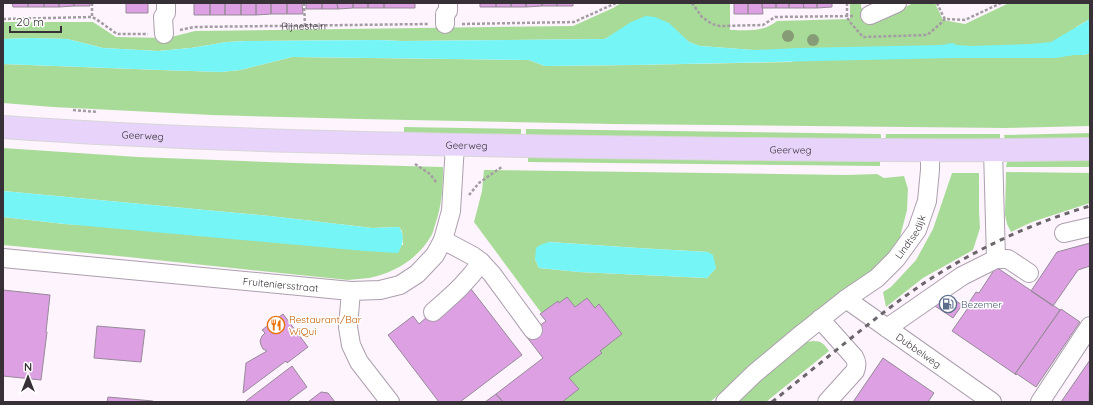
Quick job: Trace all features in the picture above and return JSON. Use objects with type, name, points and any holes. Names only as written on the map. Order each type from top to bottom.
[{"type":"main road","name":"Geerweg","points":[[3,127],[75,132],[254,140],[455,145],[882,151],[930,150]]},
{"type":"main road","points":[[930,150],[1090,149]]},
{"type":"street","points":[[870,16],[897,3]]},
{"type":"street","points":[[164,34],[163,17],[166,8]]},
{"type":"street","name":"Fruiteniersstraat","points":[[3,258],[351,290],[380,290],[400,285],[417,274],[435,255],[442,240],[451,211],[455,145]]},
{"type":"street","name":"Lindtsedijk","points":[[725,402],[755,373],[820,319],[877,278],[896,259],[918,230],[927,201],[930,150]]},
{"type":"street","points":[[993,150],[996,258]]},
{"type":"street","points":[[1064,233],[1090,227]]},
{"type":"street","points":[[442,240],[473,256],[481,262],[492,274],[533,330]]},
{"type":"street","points":[[887,328],[962,276],[996,258],[1008,258],[1029,273]]},
{"type":"street","points":[[432,312],[462,286],[475,272],[481,262]]},
{"type":"street","points":[[351,290],[348,326],[351,346],[360,362],[390,402]]},
{"type":"street","name":"Dubbelweg","points":[[846,299],[992,402]]},
{"type":"street","points":[[820,319],[854,357],[857,366],[855,371],[826,402]]},
{"type":"street","points":[[1040,402],[1090,326]]},
{"type":"path","points":[[3,19],[92,18],[92,3]]},
{"type":"path","points":[[304,3],[305,26]]},
{"type":"path","name":"Rijnestein","points":[[92,18],[96,19],[117,34],[164,34],[194,27],[305,26],[447,13],[574,22],[616,3]]},
{"type":"path","points":[[692,3],[702,17],[712,24],[720,26],[763,25],[775,17],[870,16]]},
{"type":"path","points":[[847,3],[847,16],[849,21],[863,37],[927,35],[945,19],[965,20],[1001,3]]},
{"type":"path","points":[[937,3],[945,19]]},
{"type":"path","points":[[72,110],[103,112]]},
{"type":"path","points":[[467,197],[479,183],[504,166]]},
{"type":"green space","points":[[621,3],[730,3],[730,30],[749,30],[760,29],[777,21],[850,19],[850,4],[852,3],[861,3],[861,7],[870,22],[914,3],[935,3],[943,20],[965,24],[1009,3],[1090,3],[1090,19],[1076,27],[1084,55],[1090,53],[1090,126],[1005,128],[613,124],[360,119],[212,115],[3,103],[3,64],[221,72],[240,70],[292,57],[529,60],[545,66],[794,62],[753,50],[700,46],[689,42],[682,36],[617,32],[605,39],[246,41],[158,51],[103,48],[67,39],[3,39],[3,22],[93,22],[116,37],[167,38],[195,31],[573,26]]},
{"type":"green space","points":[[404,127],[521,129],[521,136],[404,135]]},
{"type":"green space","points":[[526,129],[880,134],[881,140],[526,136]]},
{"type":"green space","points":[[1090,133],[1090,139],[1005,141],[1004,135]]},
{"type":"green space","points":[[886,134],[1000,134],[1000,140],[885,142]]},
{"type":"green space","points":[[3,148],[138,157],[443,167],[442,196],[432,233],[426,244],[419,252],[396,269],[378,276],[366,278],[348,280],[3,245],[3,217],[65,224],[403,245],[402,231],[399,227],[372,228],[270,216],[3,191]]},
{"type":"green space","points":[[528,155],[880,160],[880,166],[528,162]]},
{"type":"green space","points":[[1090,159],[1090,167],[1006,167],[1007,162],[1011,161]]},
{"type":"green space","points":[[484,170],[846,175],[877,174],[884,178],[904,176],[908,189],[907,210],[900,237],[872,276],[776,346],[710,402],[558,402],[548,322],[474,222],[482,191]],"holes":[[[549,242],[708,252],[716,268],[707,278],[579,272],[539,268],[535,259]]]},
{"type":"green space","points":[[1006,172],[1090,173],[1090,203],[1032,222],[1011,232],[1005,215]]},
{"type":"green space","points":[[952,173],[979,173],[980,228],[973,250],[923,278],[886,307],[883,292],[891,287],[916,260],[933,229]]},
{"type":"green space","points":[[813,341],[822,343],[829,351],[766,402],[735,402],[787,357],[807,342]]},
{"type":"water","points":[[646,16],[655,17],[669,23],[689,42],[700,46],[754,50],[942,45],[952,43],[971,46],[1031,44],[1051,42],[1090,19],[1090,53],[1056,58],[953,58],[545,66],[529,60],[292,57],[240,70],[221,72],[3,64],[3,39],[67,39],[103,48],[158,51],[246,41],[605,39],[631,22]]},
{"type":"water","points":[[3,191],[270,216],[372,228],[399,227],[403,240],[398,253],[65,224],[3,217]]},
{"type":"water","points":[[549,242],[708,252],[713,255],[716,268],[707,278],[579,272],[539,268],[535,259],[536,248]]},
{"type":"building","points":[[12,3],[28,3],[28,7],[13,7]]},
{"type":"building","points":[[28,3],[44,3],[44,7],[28,7]]},
{"type":"building","points":[[44,3],[59,3],[59,7],[44,7]]},
{"type":"building","points":[[59,3],[74,3],[74,6],[59,7]]},
{"type":"building","points":[[74,3],[90,3],[90,6],[74,6]]},
{"type":"building","points":[[126,3],[148,3],[148,13],[126,13]]},
{"type":"building","points":[[194,3],[210,3],[210,15],[194,15]]},
{"type":"building","points":[[210,3],[225,3],[225,15],[210,15]]},
{"type":"building","points":[[225,3],[241,3],[241,15],[225,15]]},
{"type":"building","points":[[241,3],[256,3],[256,15],[241,15]]},
{"type":"building","points":[[256,3],[271,3],[271,14],[256,15]]},
{"type":"building","points":[[271,3],[287,3],[287,14],[271,14]]},
{"type":"building","points":[[287,3],[302,3],[303,14],[287,14]]},
{"type":"building","points":[[306,3],[322,3],[322,9],[306,9]]},
{"type":"building","points":[[322,3],[337,3],[338,9],[322,9]]},
{"type":"building","points":[[337,3],[353,3],[353,8],[338,9]]},
{"type":"building","points":[[353,3],[368,3],[368,8],[353,8]]},
{"type":"building","points":[[368,3],[384,3],[384,8],[368,8]]},
{"type":"building","points":[[384,3],[415,3],[415,8],[384,8]]},
{"type":"building","points":[[480,3],[496,3],[496,7],[480,7]]},
{"type":"building","points":[[496,3],[511,3],[511,7],[496,7]]},
{"type":"building","points":[[511,3],[526,3],[526,7],[511,7]]},
{"type":"building","points":[[526,3],[542,3],[542,6],[526,7]]},
{"type":"building","points":[[542,3],[557,3],[557,6],[542,6]]},
{"type":"building","points":[[557,3],[573,3],[573,6],[557,6]]},
{"type":"building","points":[[734,3],[748,3],[748,14],[734,14]]},
{"type":"building","points":[[748,3],[762,3],[763,14],[748,14]]},
{"type":"building","points":[[762,3],[776,3],[776,8],[762,8]]},
{"type":"building","points":[[776,3],[789,3],[789,8],[776,8]]},
{"type":"building","points":[[789,3],[803,3],[804,8],[789,8]]},
{"type":"building","points":[[803,3],[817,3],[817,8],[804,8]]},
{"type":"building","points":[[817,3],[832,3],[832,7],[817,8]]},
{"type":"building","points":[[1090,243],[1090,266],[1078,270],[1053,306],[1031,291],[1057,252]]},
{"type":"building","points":[[996,267],[1060,310],[1015,374],[952,331],[970,305],[968,304],[976,292],[979,293]]},
{"type":"building","points":[[471,289],[522,355],[460,402],[439,402],[388,335],[413,316],[419,324],[428,316]]},
{"type":"building","points":[[3,290],[50,295],[41,380],[3,376]]},
{"type":"building","points":[[941,291],[962,305],[953,318],[932,304]]},
{"type":"building","points":[[567,297],[575,307],[587,298],[595,308],[599,304],[622,334],[600,351],[602,353],[569,378],[579,389],[562,402],[503,402],[496,394],[543,358],[526,336],[546,321],[540,314],[558,301],[559,303]]},
{"type":"building","points":[[1061,309],[1080,322],[1036,387],[1015,374]]},
{"type":"building","points":[[283,314],[308,347],[287,363],[286,361],[243,393],[246,363],[267,351],[263,349],[260,341],[265,333],[262,330]]},
{"type":"building","points":[[97,326],[145,330],[141,362],[94,358]]},
{"type":"building","points":[[883,358],[934,393],[928,402],[853,402]]},
{"type":"building","points":[[1090,360],[1089,402],[1061,402]]},
{"type":"building","points":[[292,366],[307,387],[287,402],[246,401]]},
{"type":"building","points":[[321,392],[328,393],[335,402],[308,402]]},
{"type":"building","points":[[496,394],[503,402],[485,402]]},
{"type":"building","points":[[108,397],[153,401],[153,402],[107,402]]},
{"type":"railway","points":[[772,402],[884,312],[943,271],[996,242],[1033,226],[1090,206]]},
{"type":"place","name":"Bezemer","points":[[948,304]]},
{"type":"place","name":"Restaurant/Bar WiQui","points":[[276,325]]}]
